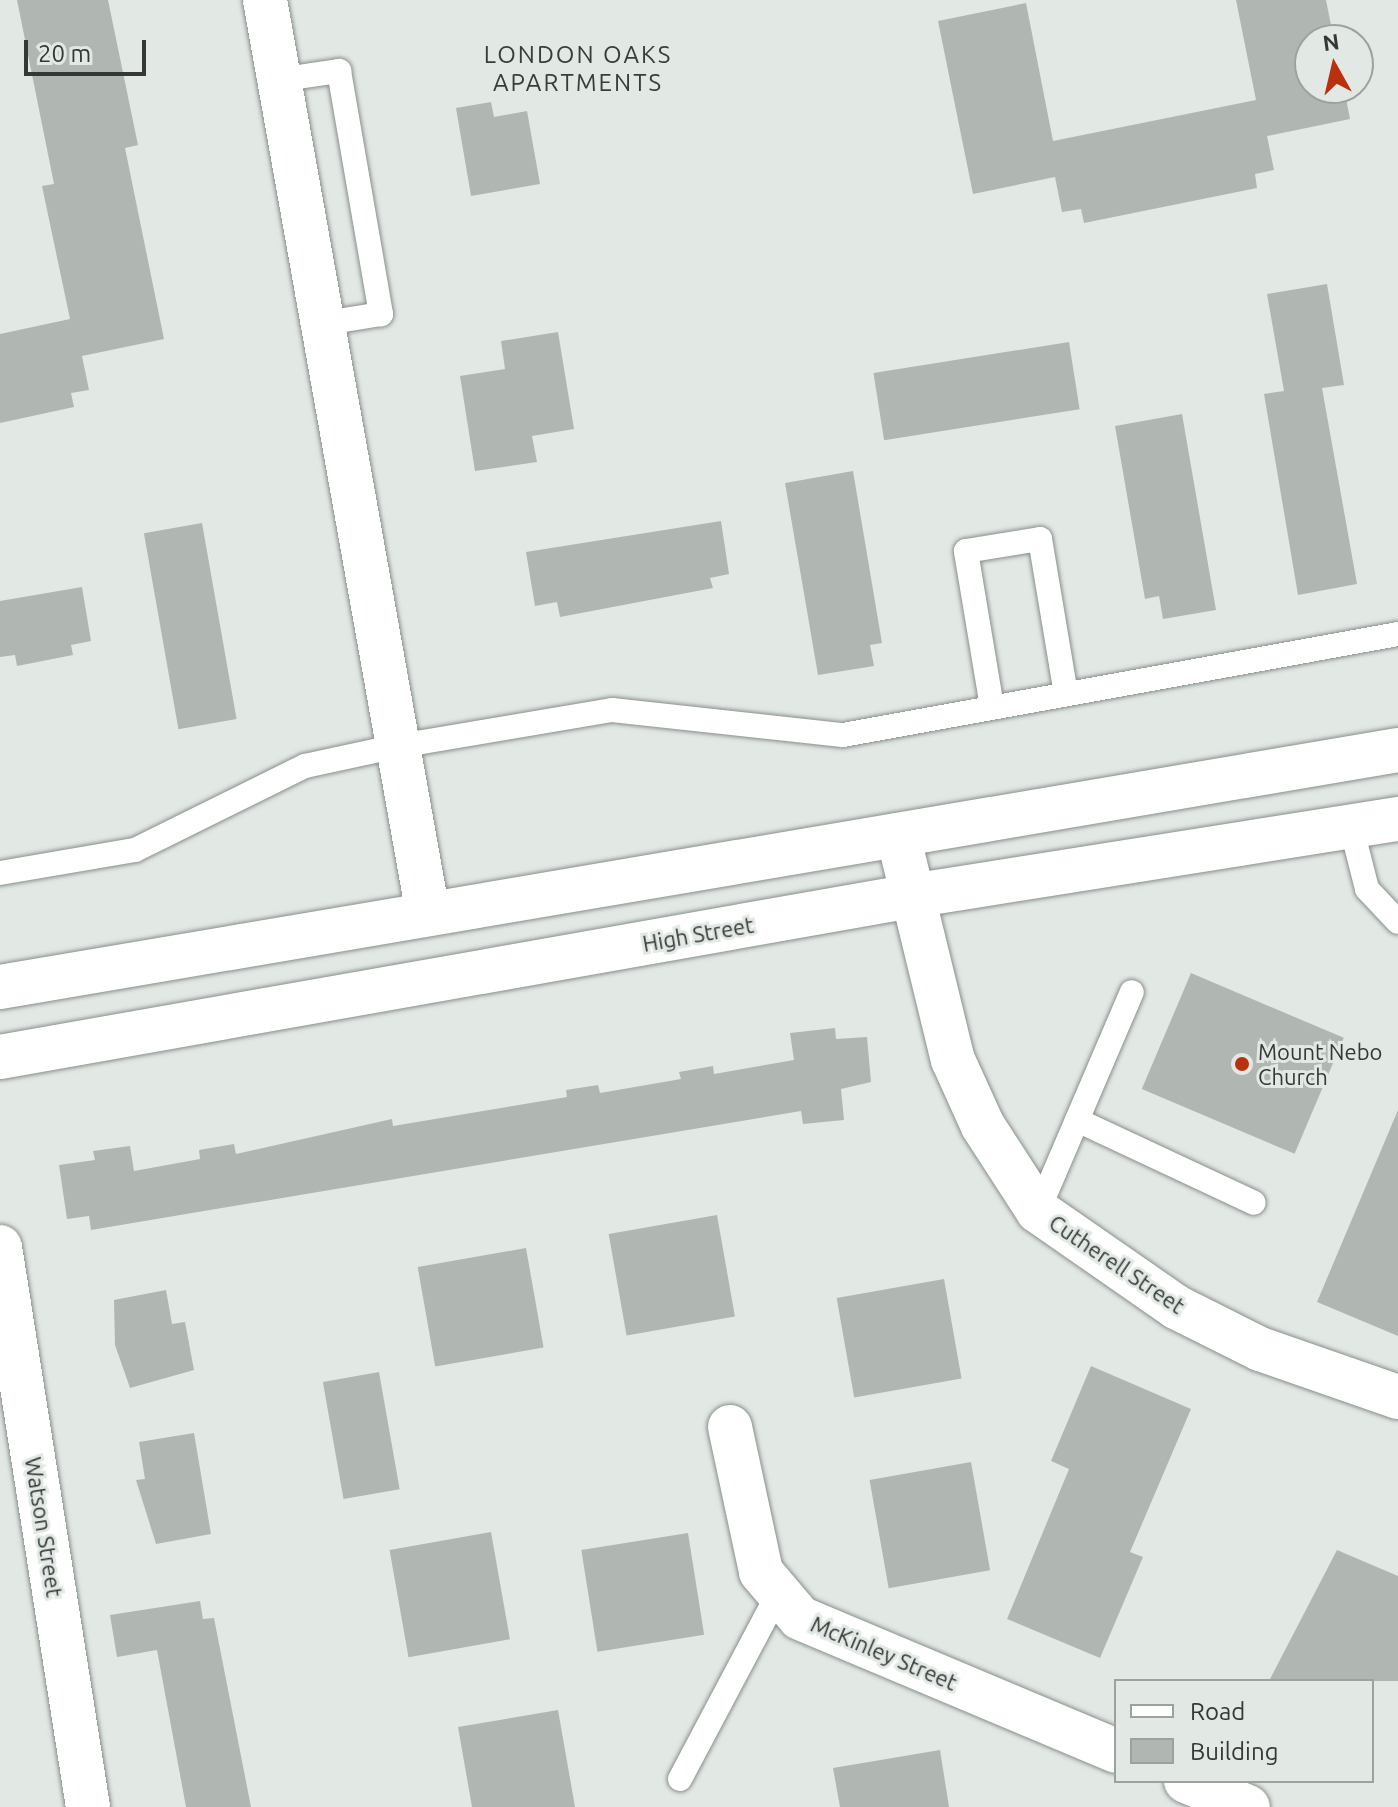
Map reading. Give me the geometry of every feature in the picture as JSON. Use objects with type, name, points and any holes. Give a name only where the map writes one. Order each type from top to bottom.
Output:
[{"type":"street","points":[[265,0],[393,747],[428,914]]},
{"type":"street","points":[[0,987],[1398,750]]},
{"type":"street","name":"High Street","points":[[0,1057],[911,896],[1398,819]]},
{"type":"street","name":"Cutherell Street","points":[[898,835],[953,1060],[983,1126],[1038,1211],[1176,1307],[1260,1349],[1396,1396]]},
{"type":"street","name":"Watson Street","points":[[0,1247],[88,1807]]},
{"type":"street","name":"McKinley Street","points":[[730,1427],[761,1572],[776,1598],[800,1618],[1114,1750]]},
{"type":"street","points":[[1191,1783],[1248,1807]]},
{"type":"lane","points":[[278,80],[339,71],[381,314],[319,324]]},
{"type":"lane","points":[[992,707],[966,551],[1040,539],[1066,694]]},
{"type":"lane","points":[[0,873],[135,850],[305,766],[393,747],[612,710],[843,735],[1398,634]]},
{"type":"lane","points":[[1351,826],[1367,889],[1398,922]]},
{"type":"lane","points":[[1038,1211],[1132,992]]},
{"type":"lane","points":[[1077,1120],[1254,1203]]},
{"type":"lane","points":[[680,1779],[776,1598]]},
{"type":"building","points":[[17,0],[108,0],[138,145],[125,148],[164,339],[82,356],[89,390],[71,393],[74,407],[0,423],[0,334],[70,319],[42,186],[54,184]]},
{"type":"building","points":[[1236,0],[1326,0],[1331,24],[1294,24],[1294,104],[1347,104],[1350,119],[1267,136],[1274,170],[1255,174],[1257,188],[1084,223],[1081,209],[1062,212],[1055,177],[973,194],[938,21],[1026,3],[1053,141],[1256,100]]},
{"type":"building","points":[[491,102],[494,117],[527,111],[540,184],[471,196],[456,108]]},
{"type":"building","points":[[1327,284],[1344,385],[1322,388],[1357,584],[1298,595],[1264,394],[1284,391],[1267,294]]},
{"type":"building","points":[[558,332],[574,429],[532,436],[537,462],[475,471],[460,376],[505,369],[501,341]]},
{"type":"building","points":[[1069,342],[1080,409],[884,440],[873,373]]},
{"type":"building","points":[[1182,414],[1216,610],[1163,619],[1159,596],[1145,599],[1115,426]]},
{"type":"building","points":[[853,471],[882,643],[870,645],[874,666],[818,675],[785,483]]},
{"type":"building","points":[[721,521],[729,574],[710,578],[713,588],[560,617],[557,602],[535,606],[526,552]]},
{"type":"building","points":[[202,523],[237,719],[178,729],[144,533]]},
{"type":"building","points":[[82,587],[91,641],[71,645],[73,655],[17,666],[15,655],[0,657],[0,601]]},
{"type":"building","name":"Mount Nebo Church","points":[[1191,973],[1344,1038],[1295,1154],[1142,1089]]},
{"type":"building","points":[[835,1028],[836,1039],[867,1037],[871,1082],[841,1089],[844,1120],[803,1124],[801,1111],[91,1230],[89,1216],[67,1219],[59,1165],[95,1160],[93,1151],[130,1146],[134,1171],[200,1159],[199,1150],[234,1144],[236,1154],[392,1119],[393,1126],[567,1097],[566,1090],[598,1085],[600,1093],[681,1079],[679,1072],[713,1066],[714,1074],[794,1060],[790,1033]]},
{"type":"building","points":[[1398,1110],[1398,1336],[1317,1302]]},
{"type":"building","points":[[717,1215],[735,1316],[627,1336],[609,1234]]},
{"type":"building","points":[[526,1248],[544,1347],[435,1367],[418,1267]]},
{"type":"building","points":[[944,1279],[962,1378],[854,1397],[837,1298]]},
{"type":"building","points":[[166,1290],[172,1324],[185,1322],[194,1370],[130,1388],[115,1345],[114,1300]]},
{"type":"building","points":[[1091,1366],[1191,1409],[1130,1552],[1143,1557],[1100,1658],[1007,1619],[1069,1469],[1051,1461]]},
{"type":"building","points":[[379,1372],[400,1489],[344,1499],[323,1382]]},
{"type":"building","points":[[194,1433],[211,1534],[156,1544],[136,1480],[145,1479],[139,1442]]},
{"type":"building","points":[[971,1462],[990,1570],[889,1588],[870,1480]]},
{"type":"building","points":[[491,1532],[510,1639],[408,1657],[390,1550]]},
{"type":"building","points":[[688,1533],[704,1635],[597,1652],[581,1550]]},
{"type":"building","points":[[1337,1550],[1398,1576],[1398,1681],[1270,1679]]},
{"type":"building","points":[[200,1601],[203,1619],[214,1618],[251,1807],[186,1807],[157,1650],[117,1657],[110,1615]]},
{"type":"building","points":[[558,1710],[575,1807],[472,1807],[458,1727]]},
{"type":"building","points":[[940,1750],[949,1807],[840,1807],[833,1768]]},
{"type":"place","name":"Mount Nebo Church","points":[[1242,1064]]},
{"type":"district","name":"LONDON OAKS APARTMENTS","points":[[578,69]]}]
